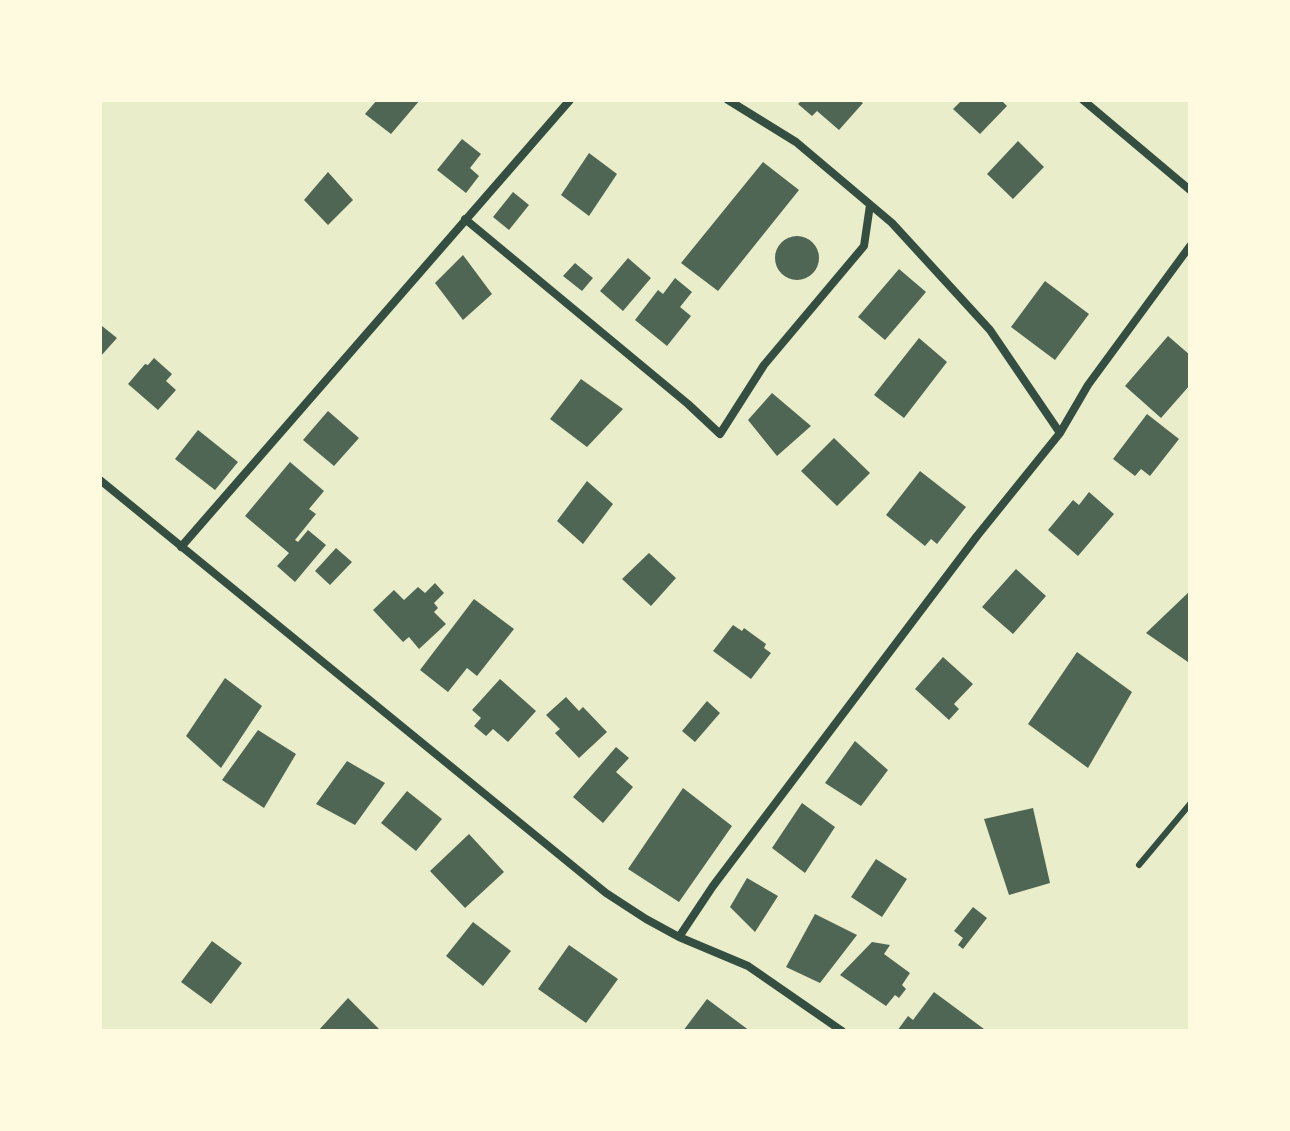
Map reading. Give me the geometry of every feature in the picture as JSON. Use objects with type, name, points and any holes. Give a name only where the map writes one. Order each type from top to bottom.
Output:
[{"type":"street","points":[[181,547],[570,100]]},
{"type":"street","points":[[728,100],[796,142],[892,223],[990,330],[1060,433]]},
{"type":"street","points":[[1083,100],[1190,190]]},
{"type":"street","points":[[465,219],[720,434],[764,365],[864,246],[870,205]]},
{"type":"street","points":[[679,937],[713,886],[939,586],[1060,433],[1088,385],[1190,246]]},
{"type":"street","points":[[100,480],[606,893],[679,937],[748,966],[842,1031]]},
{"type":"lane","points":[[1139,865],[1190,804]]},
{"type":"building","points":[[377,100],[420,100],[391,134],[365,114]]},
{"type":"building","points":[[802,100],[859,100],[863,103],[839,130],[817,111],[812,116],[798,104]]},
{"type":"building","points":[[962,100],[1001,100],[1007,106],[980,134],[953,109]]},
{"type":"building","points":[[462,139],[481,154],[470,168],[479,176],[466,193],[437,170]]},
{"type":"building","points":[[1018,141],[1044,167],[1013,199],[987,174]]},
{"type":"building","points":[[589,153],[617,174],[589,216],[561,195]]},
{"type":"building","points":[[763,162],[799,190],[718,291],[681,263]]},
{"type":"building","points":[[328,172],[353,200],[328,225],[304,200]]},
{"type":"building","points":[[513,192],[529,205],[509,230],[493,217]]},
{"type":"building","points":[[797,236],[812,243],[819,258],[812,273],[797,280],[782,273],[775,258],[782,243]]},
{"type":"building","points":[[463,255],[492,294],[463,320],[435,283]]},
{"type":"building","points":[[628,258],[651,278],[623,311],[600,291]]},
{"type":"building","points":[[575,263],[593,278],[582,291],[563,276]]},
{"type":"building","points":[[899,269],[926,292],[885,340],[858,317]]},
{"type":"building","points":[[675,278],[692,292],[680,307],[691,316],[667,346],[635,320],[658,290],[663,294]]},
{"type":"building","points":[[1045,281],[1089,314],[1055,360],[1011,327]]},
{"type":"building","points":[[102,326],[117,338],[100,357],[100,328]]},
{"type":"building","points":[[1168,336],[1190,355],[1190,385],[1161,418],[1125,386]]},
{"type":"building","points":[[919,338],[947,362],[904,418],[874,395]]},
{"type":"building","points":[[154,358],[172,374],[166,381],[176,390],[158,410],[128,384]]},
{"type":"building","points":[[581,379],[623,409],[587,447],[550,419]]},
{"type":"building","points":[[772,393],[811,426],[777,456],[748,420]]},
{"type":"building","points":[[328,411],[359,438],[334,466],[303,440]]},
{"type":"building","points":[[1147,414],[1179,439],[1150,476],[1141,469],[1135,476],[1113,459]]},
{"type":"building","points":[[198,430],[238,462],[215,490],[175,459]]},
{"type":"building","points":[[834,438],[870,473],[837,506],[801,471]]},
{"type":"building","points":[[290,462],[324,491],[309,509],[316,514],[295,540],[298,542],[308,530],[326,545],[295,582],[277,566],[289,553],[245,516]]},
{"type":"building","points":[[920,471],[966,507],[937,544],[931,539],[925,546],[886,515]]},
{"type":"building","points":[[587,481],[613,504],[583,544],[557,521]]},
{"type":"building","points":[[1089,492],[1114,514],[1078,556],[1048,530],[1073,500],[1079,505]]},
{"type":"building","points":[[336,548],[352,562],[330,585],[315,571]]},
{"type":"building","points":[[649,553],[676,578],[651,606],[622,579]]},
{"type":"building","points":[[1016,569],[1046,596],[1013,634],[982,607]]},
{"type":"building","points":[[435,583],[444,593],[434,603],[438,608],[434,612],[446,624],[419,649],[409,637],[403,642],[373,610],[394,590],[404,600],[418,587],[425,593]]},
{"type":"building","points":[[1190,591],[1190,660],[1188,662],[1146,633]]},
{"type":"building","points":[[474,599],[514,629],[477,676],[467,668],[448,692],[420,670]]},
{"type":"building","points":[[733,625],[742,631],[744,628],[766,644],[764,648],[771,653],[751,679],[713,651]]},
{"type":"building","points":[[1077,652],[1132,692],[1088,768],[1028,724]]},
{"type":"building","points":[[943,657],[973,684],[954,704],[959,709],[949,720],[915,689]]},
{"type":"building","points":[[225,678],[262,706],[221,768],[186,736]]},
{"type":"building","points":[[500,679],[536,711],[508,742],[493,729],[486,736],[474,726],[481,718],[472,710]]},
{"type":"building","points":[[566,697],[579,711],[583,707],[607,732],[579,758],[555,733],[560,729],[546,715]]},
{"type":"building","points":[[707,701],[720,713],[695,742],[682,731]]},
{"type":"building","points":[[258,730],[296,754],[264,808],[222,780]]},
{"type":"building","points":[[855,741],[888,770],[861,806],[825,783]]},
{"type":"building","points":[[616,747],[629,758],[616,772],[633,787],[603,823],[573,797]]},
{"type":"building","points":[[347,761],[385,783],[355,825],[316,804]]},
{"type":"building","points":[[683,788],[732,826],[679,902],[628,869]]},
{"type":"building","points":[[407,791],[442,819],[416,851],[381,823]]},
{"type":"building","points":[[802,803],[835,827],[805,873],[772,848]]},
{"type":"building","points":[[1033,808],[1050,883],[1009,895],[984,819]]},
{"type":"building","points":[[469,834],[504,872],[465,908],[430,871]]},
{"type":"building","points":[[876,859],[907,879],[882,917],[851,897]]},
{"type":"building","points":[[747,878],[778,896],[755,932],[730,907]]},
{"type":"building","points":[[973,907],[987,918],[963,949],[958,945],[963,938],[954,931]]},
{"type":"building","points":[[815,914],[857,935],[820,983],[786,967]]},
{"type":"building","points":[[473,922],[511,951],[483,986],[446,956]]},
{"type":"building","points":[[212,941],[242,963],[211,1004],[181,982]]},
{"type":"building","points":[[872,942],[890,945],[884,954],[910,973],[902,985],[906,989],[899,998],[895,995],[886,1006],[840,975]]},
{"type":"building","points":[[569,945],[618,979],[586,1023],[538,989]]},
{"type":"building","points":[[934,992],[984,1029],[897,1031],[908,1016],[913,1020]]},
{"type":"building","points":[[348,998],[381,1031],[318,1031]]},
{"type":"building","points":[[707,999],[750,1031],[683,1031]]}]
